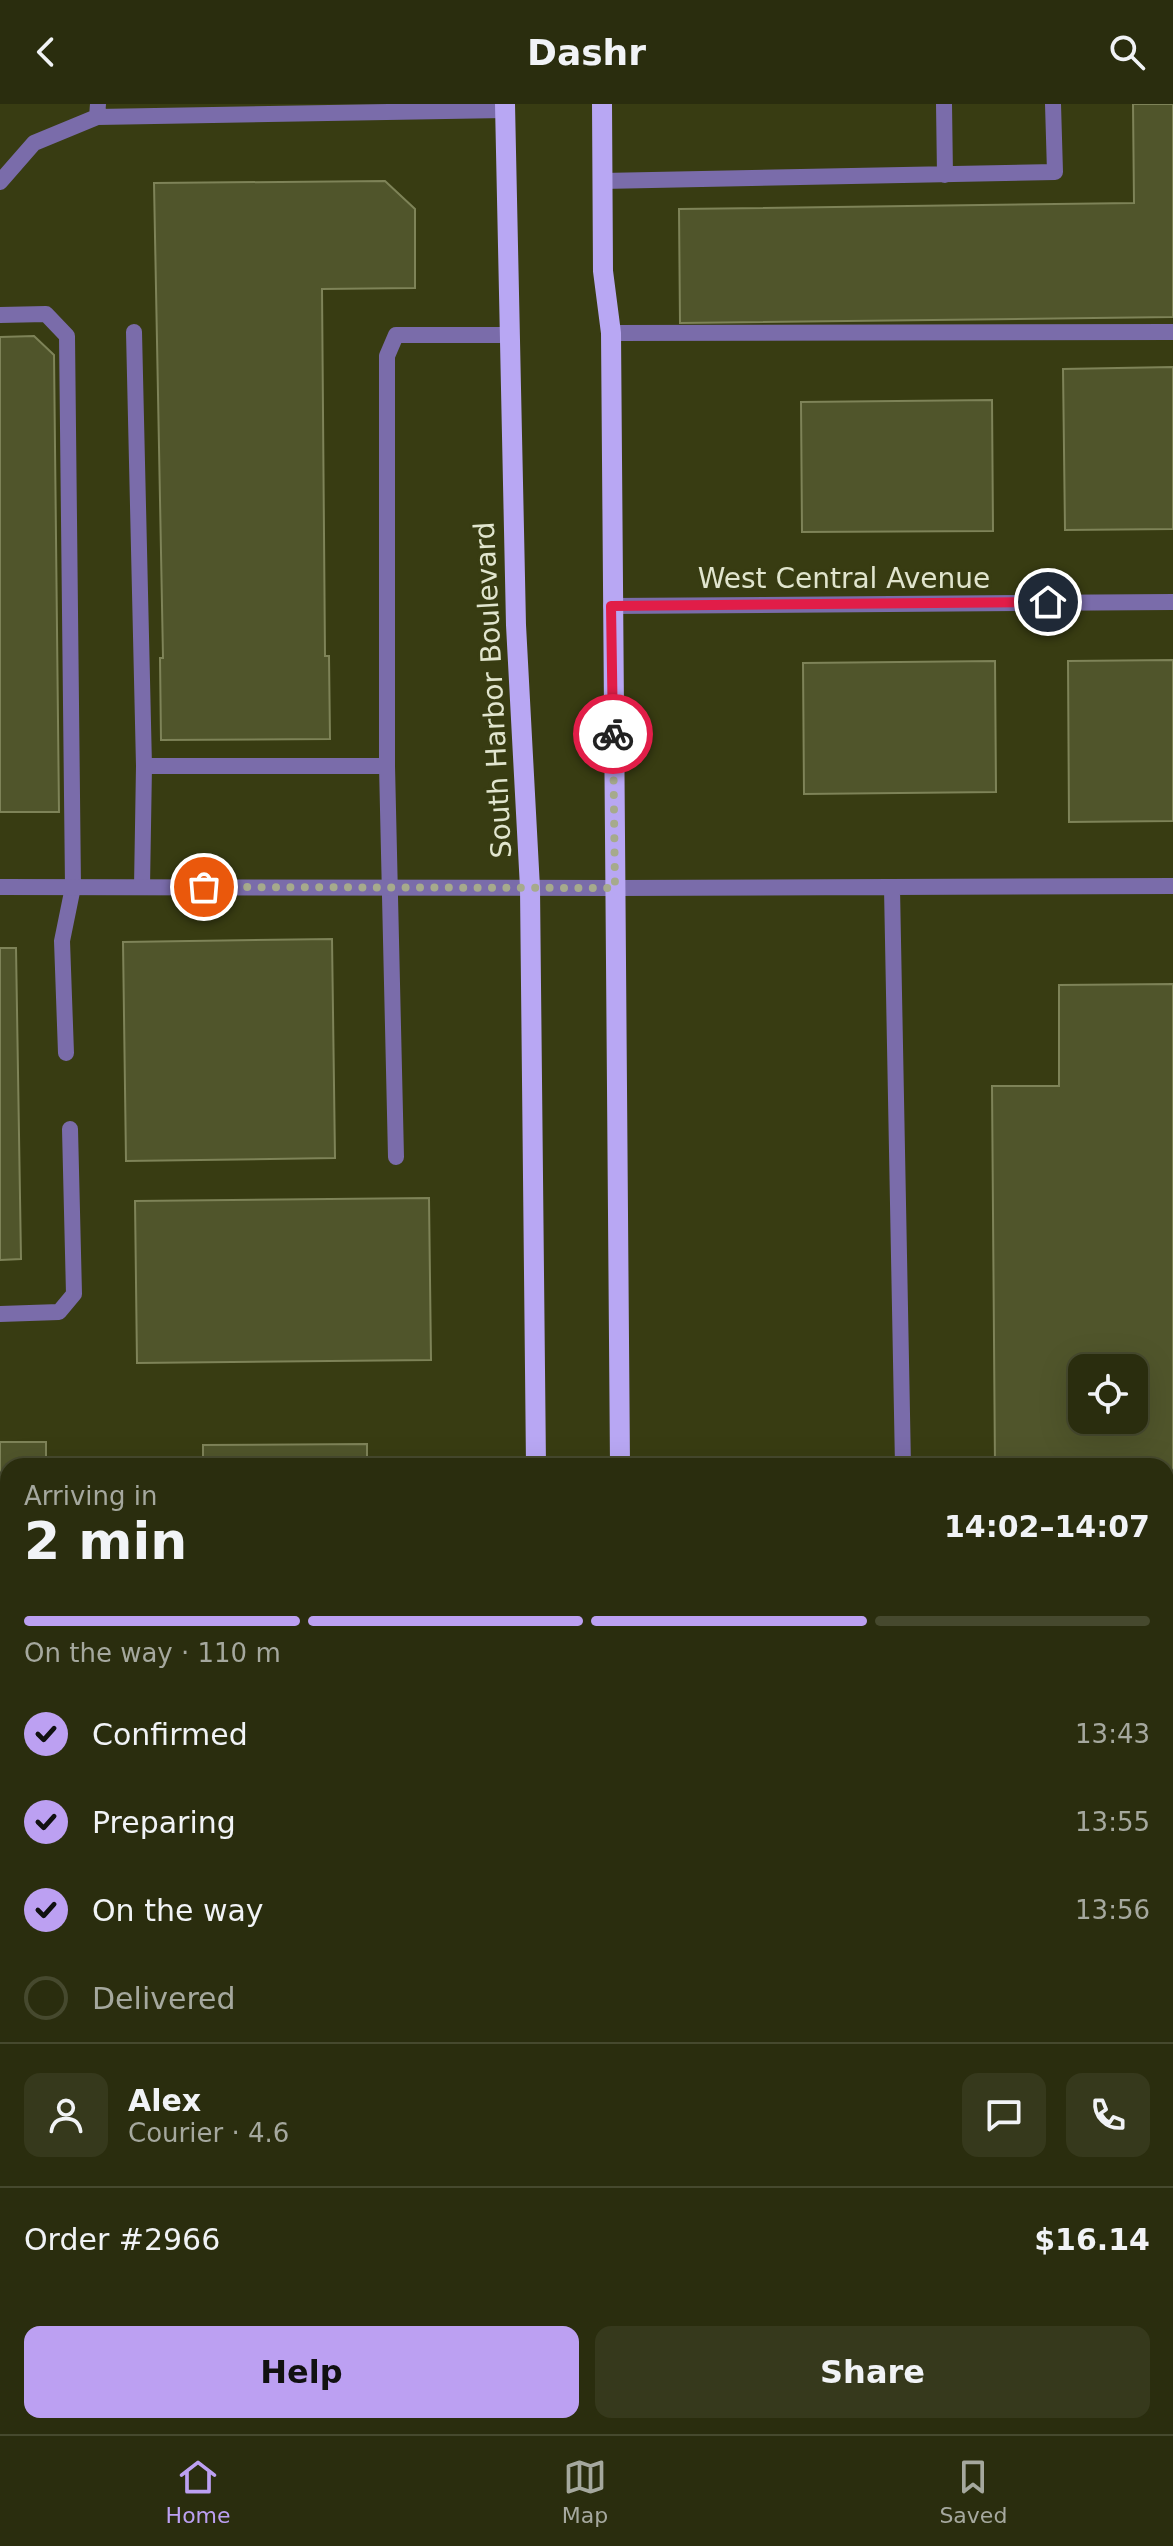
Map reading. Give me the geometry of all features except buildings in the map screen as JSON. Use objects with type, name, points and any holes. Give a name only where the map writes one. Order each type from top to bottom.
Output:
[{"type":"main road","points":[[602,104],[603,271],[611,333],[620,1458]]},
{"type":"main road","name":"South Harbor Boulevard","points":[[505,107],[516,625],[530,888],[536,1458]]},
{"type":"street","points":[[944,104],[945,175]]},
{"type":"street","points":[[602,181],[1055,172],[1053,104]]},
{"type":"street","points":[[0,182],[34,143],[98,110],[505,107]]},
{"type":"street","points":[[0,315],[46,314],[67,336],[73,887],[62,941],[66,1053]]},
{"type":"street","points":[[134,332],[144,766],[142,887]]},
{"type":"street","points":[[611,333],[1173,332]]},
{"type":"street","points":[[396,1157],[387,766],[387,356],[396,335],[510,335]]},
{"type":"street","name":"West Central Avenue","points":[[611,606],[1173,602]]},
{"type":"street","points":[[144,766],[387,766]]},
{"type":"street","points":[[0,887],[1173,886]]},
{"type":"street","points":[[892,888],[903,1458]]},
{"type":"street","points":[[0,1314],[59,1312],[74,1294],[70,1129]]},
{"type":"way so far","points":[[204,887],[615,888],[613,734]]},
{"type":"route","points":[[613,734],[611,606],[1048,602]]}]
